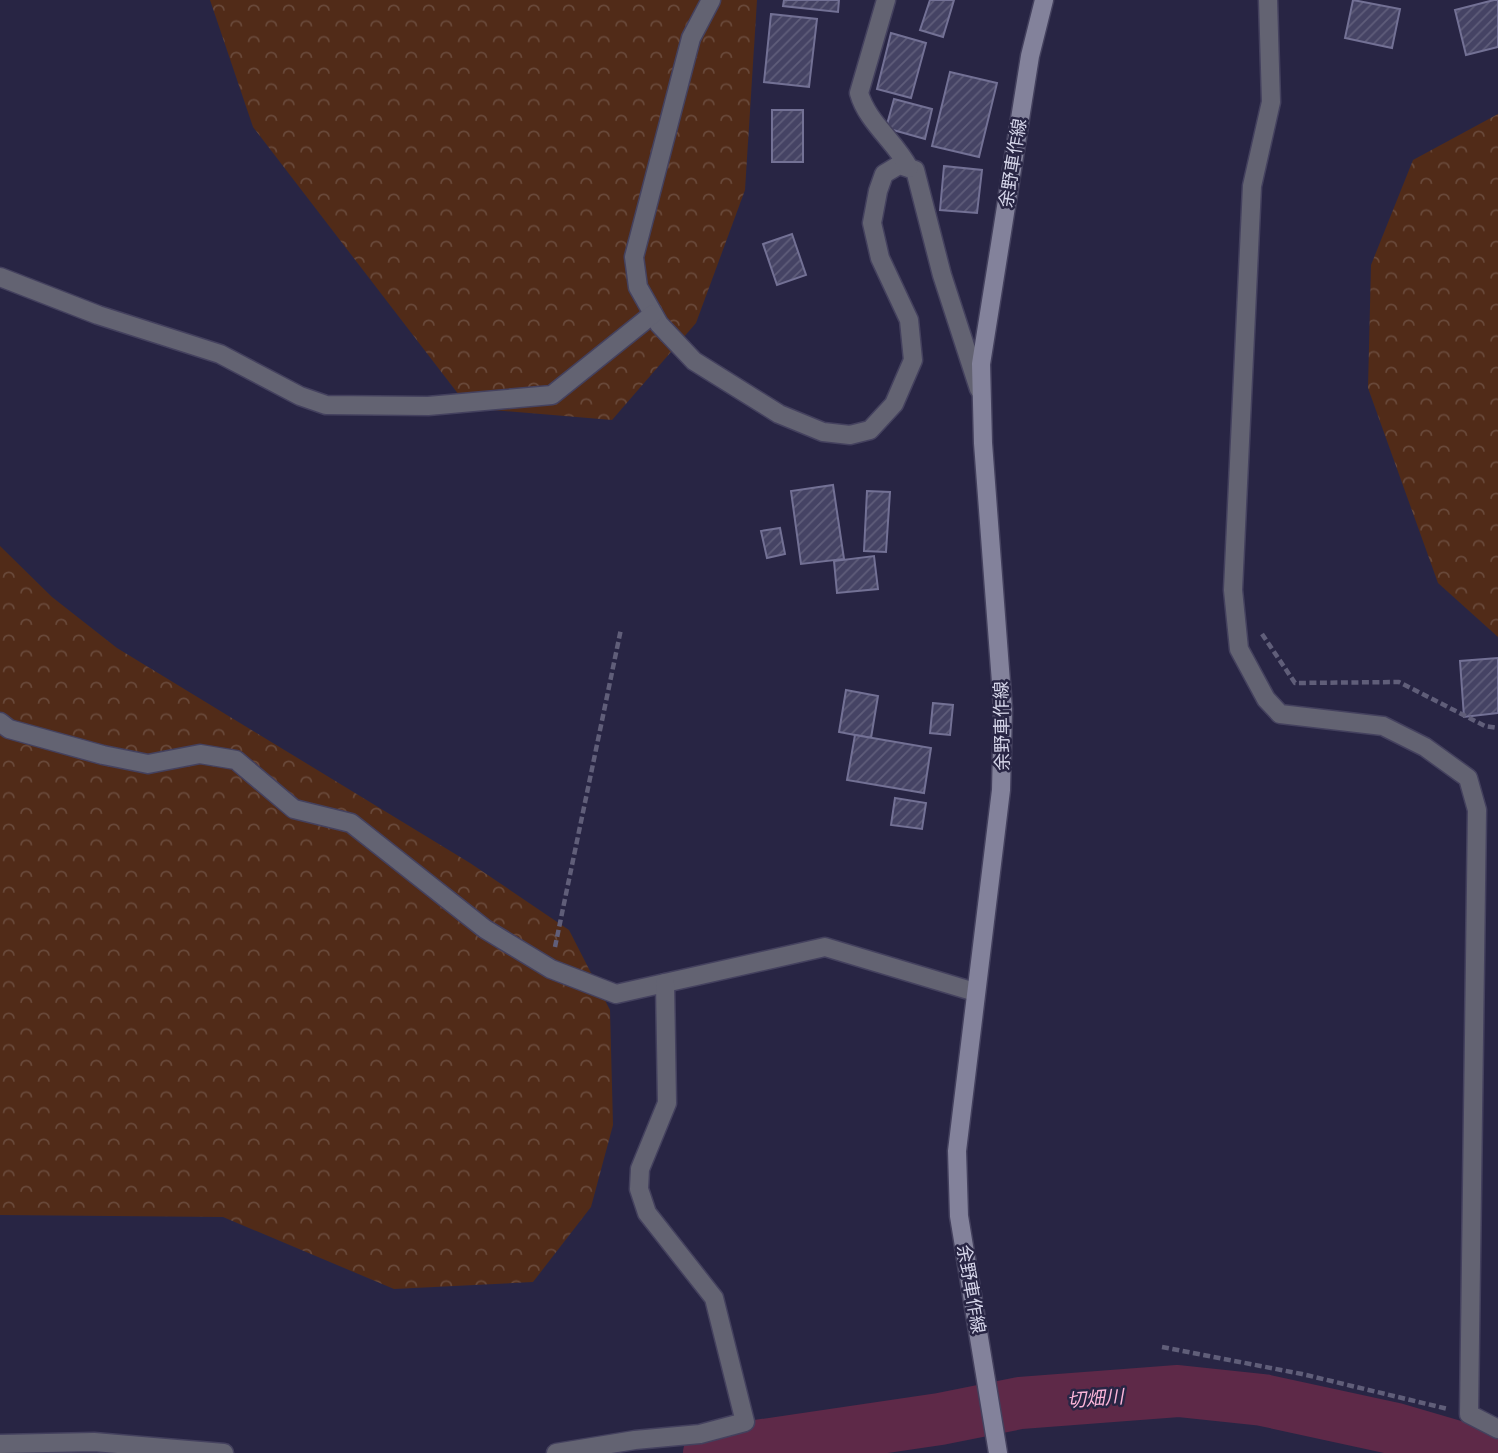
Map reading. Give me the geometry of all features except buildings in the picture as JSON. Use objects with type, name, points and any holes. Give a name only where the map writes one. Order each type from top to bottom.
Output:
[{"type":"main road","name":"余野車作線","points":[[998,1453],[959,1216],[957,1151],[1001,790],[1003,709],[984,456],[981,364],[1030,56],[1044,0]]},
{"type":"street","points":[[710,0],[691,38],[634,257],[638,287],[659,324],[694,361],[779,414],[823,432],[850,435],[870,430],[894,404],[913,360],[909,320],[880,258],[872,223],[884,174],[899,165],[915,170],[942,275],[982,396]]},
{"type":"street","points":[[886,0],[859,93],[864,108],[899,150],[909,168]]},
{"type":"street","points":[[1268,0],[1271,102],[1252,186],[1233,590],[1239,649],[1266,699],[1280,714],[1383,726],[1425,747],[1468,778],[1477,810],[1469,1414],[1498,1429]]},
{"type":"street","points":[[0,277],[98,315],[220,354],[300,396],[326,405],[428,406],[552,395],[653,314]]},
{"type":"street","points":[[0,722],[9,729],[103,755],[148,764],[200,754],[236,760],[294,809],[351,822],[485,929],[551,969],[616,994],[825,947],[975,992]]},
{"type":"street","points":[[556,1453],[635,1440],[700,1434],[745,1422],[714,1297],[647,1213],[639,1189],[640,1169],[667,1103],[665,983]]},
{"type":"street","points":[[0,1444],[94,1442],[224,1453]]},
{"type":"path","points":[[1256,625],[1294,683],[1399,682],[1485,726],[1498,728]]},
{"type":"path","points":[[551,969],[621,629]]},
{"type":"path","points":[[1162,1347],[1302,1374],[1469,1414]]},
{"type":"green space","points":[[210,0],[757,0],[745,190],[696,323],[612,420],[469,408],[253,127]]},
{"type":"green space","points":[[1498,114],[1498,637],[1438,583],[1368,388],[1371,265],[1413,160]]},
{"type":"green space","points":[[0,546],[52,597],[117,648],[470,863],[569,930],[610,1010],[613,1125],[591,1207],[533,1282],[394,1289],[223,1217],[0,1215]]},
{"type":"waterway","name":"切畑川","points":[[709,1453],[940,1419],[1020,1403],[1178,1391],[1263,1400],[1396,1429],[1478,1453]]}]
